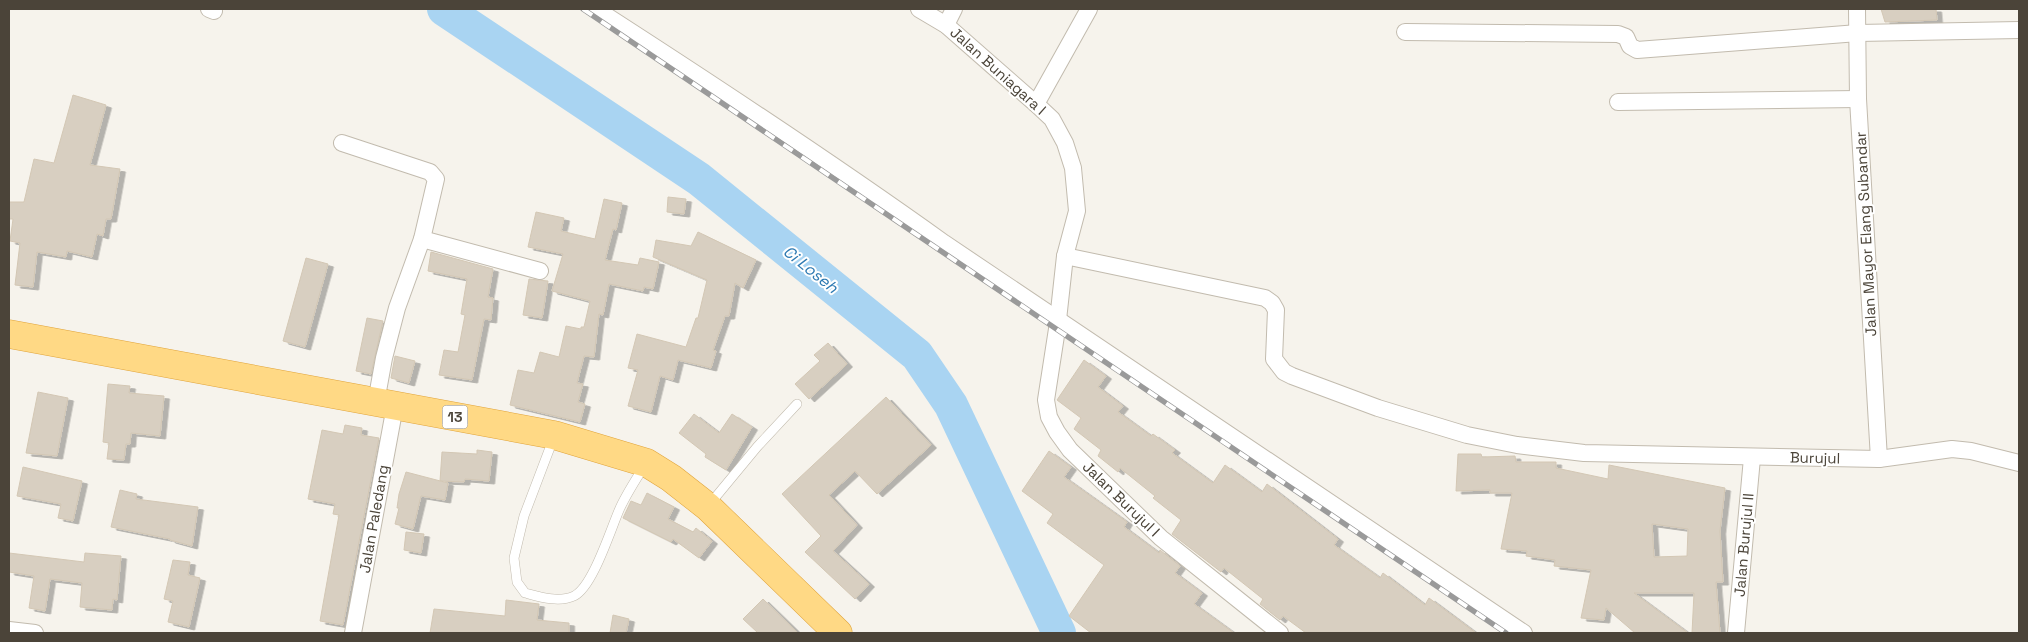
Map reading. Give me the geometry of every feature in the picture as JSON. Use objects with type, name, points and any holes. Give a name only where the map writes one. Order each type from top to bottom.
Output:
[{"type":"highway","name":"13","points":[[9,334],[554,435],[647,463],[671,478],[708,507],[838,633]]},
{"type":"street","points":[[596,9],[723,90],[1058,320],[1524,633]]},
{"type":"street","name":"Jalan Buniagara I","points":[[919,9],[946,25],[1036,104],[1052,119],[1065,143],[1073,168],[1077,211],[1065,256],[1058,320]]},
{"type":"street","points":[[946,25],[954,9]]},
{"type":"street","points":[[1036,104],[1089,9]]},
{"type":"street","name":"Jalan Mayor Elang Subandar","points":[[1857,9],[1858,98],[1879,459]]},
{"type":"street","points":[[1405,32],[1618,34],[1626,37],[1630,46],[1637,50],[1858,33],[2019,30]]},
{"type":"street","points":[[1618,102],[1858,98]]},
{"type":"street","name":"Jalan Paledang","points":[[342,143],[434,175],[436,183],[422,239],[397,308],[384,358],[385,404],[353,633]]},
{"type":"street","points":[[422,239],[540,271]]},
{"type":"street","name":"Burujul","points":[[1065,256],[1265,298],[1272,302],[1276,310],[1274,359],[1284,372],[1378,408],[1467,435],[1517,445],[1584,453],[1752,458],[1879,459],[1952,449],[1971,451],[2019,463]]},
{"type":"street","name":"Jalan Burujul I","points":[[1058,320],[1046,400],[1050,417],[1065,444],[1161,538],[1280,633]]},
{"type":"street","name":"Jalan Burujul II","points":[[1736,633],[1752,458]]},
{"type":"street","points":[[9,630],[35,633]]},
{"type":"lane","points":[[708,507],[757,447],[797,404]]},
{"type":"lane","points":[[554,435],[524,516],[514,558],[517,582],[525,593],[559,600],[574,597],[581,592],[591,577],[620,507],[632,484],[647,463]]},
{"type":"building","points":[[1881,9],[1936,9],[1937,20],[1885,22]]},
{"type":"building","points":[[73,95],[106,105],[90,165],[120,169],[111,219],[106,219],[103,236],[97,234],[92,257],[67,251],[66,257],[37,252],[33,287],[15,285],[20,243],[10,241],[13,219],[9,219],[9,202],[24,202],[34,159],[54,163]]},
{"type":"building","points":[[668,197],[686,199],[684,214],[667,212]]},
{"type":"building","points":[[604,199],[622,203],[616,230],[613,229],[605,260],[638,265],[640,258],[659,262],[653,289],[644,287],[643,291],[609,284],[603,315],[599,314],[594,357],[584,356],[577,383],[583,384],[578,402],[585,404],[580,422],[510,405],[518,370],[534,373],[540,352],[559,357],[566,326],[581,329],[581,327],[584,327],[590,301],[552,291],[563,254],[528,247],[536,212],[564,218],[561,231],[595,239]]},
{"type":"building","points":[[698,232],[756,260],[743,288],[735,283],[729,316],[725,316],[713,350],[716,351],[711,368],[678,360],[673,380],[660,376],[651,412],[628,406],[638,370],[628,368],[637,334],[686,347],[696,318],[698,318],[707,280],[653,257],[656,240],[691,246]]},
{"type":"building","points":[[431,252],[493,269],[488,297],[493,298],[491,320],[484,319],[472,380],[439,375],[444,350],[458,352],[465,315],[461,314],[467,279],[428,271]]},
{"type":"building","points":[[306,258],[328,264],[305,347],[283,341]]},
{"type":"building","points":[[529,279],[548,281],[542,318],[523,315]]},
{"type":"building","points":[[367,318],[383,321],[371,374],[356,371]]},
{"type":"building","points":[[828,343],[847,364],[809,399],[795,384],[820,361],[814,355]]},
{"type":"building","points":[[395,356],[415,361],[409,383],[391,378]]},
{"type":"building","points":[[1084,360],[1106,376],[1098,387],[1123,406],[1118,412],[1151,436],[1153,434],[1175,450],[1172,453],[1213,483],[1225,465],[1262,492],[1267,484],[1338,539],[1334,545],[1380,578],[1383,573],[1425,605],[1429,598],[1476,633],[1306,633],[1283,616],[1280,620],[1260,604],[1263,599],[1224,568],[1221,572],[1172,534],[1181,520],[1120,468],[1118,472],[1098,456],[1101,450],[1074,429],[1081,418],[1057,400]]},
{"type":"building","points":[[108,384],[130,386],[129,393],[164,396],[160,436],[131,433],[130,444],[126,444],[124,460],[107,459],[109,443],[103,442]]},
{"type":"building","points":[[38,392],[68,398],[57,456],[26,453]]},
{"type":"building","points":[[886,397],[931,445],[877,494],[855,471],[829,495],[857,525],[833,551],[869,584],[855,599],[805,552],[821,536],[782,494]]},
{"type":"building","points":[[694,414],[719,433],[732,414],[752,427],[726,470],[705,457],[706,454],[679,433]]},
{"type":"building","points":[[345,425],[362,428],[361,435],[379,438],[343,625],[320,621],[339,515],[333,514],[335,504],[308,499],[322,430],[343,434]]},
{"type":"building","points":[[477,450],[492,452],[489,481],[465,479],[464,482],[440,481],[442,452],[477,454]]},
{"type":"building","points":[[1049,451],[1071,467],[1064,477],[1127,522],[1124,527],[1159,553],[1160,550],[1180,566],[1175,573],[1202,593],[1194,604],[1234,633],[1091,633],[1069,616],[1104,565],[1047,523],[1053,514],[1022,491]]},
{"type":"building","points":[[1458,454],[1481,454],[1482,457],[1515,456],[1516,462],[1556,462],[1556,468],[1608,479],[1609,465],[1725,488],[1720,531],[1723,582],[1716,582],[1720,633],[1692,633],[1694,593],[1634,593],[1688,633],[1635,633],[1606,608],[1604,620],[1581,618],[1591,570],[1554,566],[1555,560],[1526,556],[1527,551],[1501,549],[1512,493],[1490,493],[1490,490],[1456,491]],"holes":[[[1652,524],[1688,529],[1687,556],[1654,557]]]},
{"type":"building","points":[[23,467],[82,481],[73,521],[58,518],[61,504],[17,496]]},
{"type":"building","points":[[406,472],[448,483],[445,500],[421,496],[413,529],[395,524],[399,508],[397,508],[399,494]]},
{"type":"building","points":[[120,490],[137,494],[136,499],[198,507],[192,546],[170,539],[111,527]]},
{"type":"building","points":[[647,493],[674,507],[668,519],[693,532],[696,528],[712,541],[699,558],[673,539],[671,542],[623,518],[631,501],[641,505]]},
{"type":"building","points":[[406,532],[424,534],[421,553],[404,550]]},
{"type":"building","points":[[9,553],[84,562],[85,553],[121,556],[117,600],[113,599],[112,610],[80,607],[82,583],[50,579],[45,611],[29,608],[34,576],[9,572]]},
{"type":"building","points":[[173,560],[190,562],[188,575],[200,578],[189,627],[168,622],[173,601],[164,599]]},
{"type":"building","points":[[763,599],[798,633],[758,633],[743,619]]},
{"type":"building","points":[[506,600],[539,604],[537,620],[569,623],[569,633],[430,633],[434,609],[505,616]]},
{"type":"building","points":[[613,615],[629,619],[626,633],[610,633]]},
{"type":"waterway","name":"Ci Loseh","points":[[444,9],[699,179],[917,355],[951,405],[1059,633]]},
{"type":"railway","points":[[583,9],[1506,633]]}]
